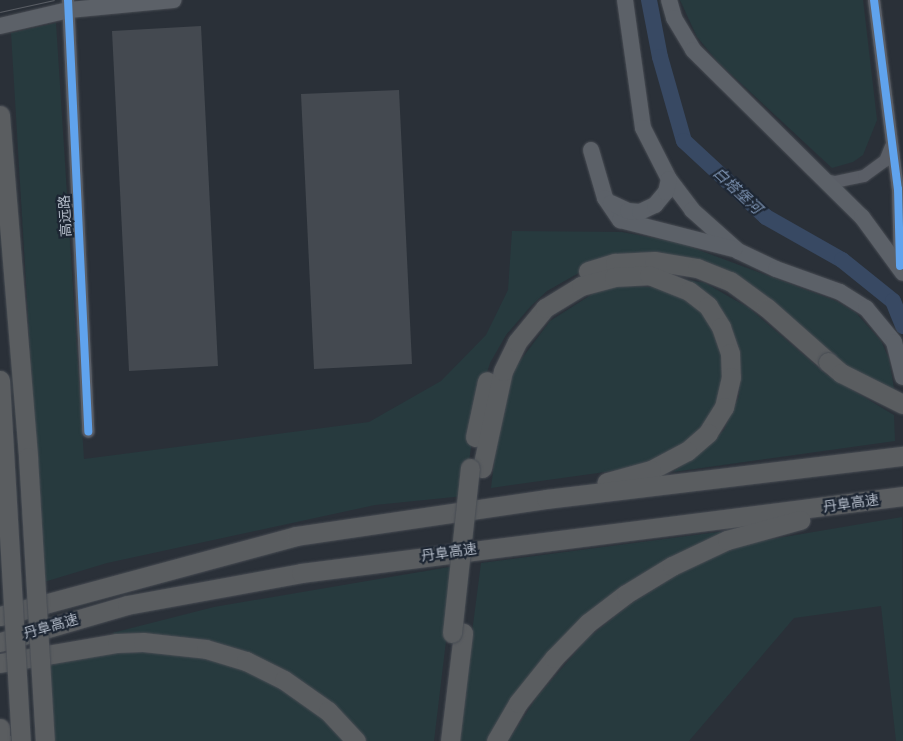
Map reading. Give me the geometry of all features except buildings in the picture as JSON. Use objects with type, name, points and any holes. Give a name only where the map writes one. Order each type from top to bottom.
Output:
[{"type":"highway","points":[[0,115],[28,457],[45,741]]},
{"type":"highway","points":[[450,741],[457,633],[484,390],[492,366],[510,331],[544,296],[581,273],[615,263],[654,261],[697,268],[730,281],[768,308],[841,373],[903,404]]},
{"type":"highway","points":[[476,468],[503,371],[517,342],[544,308],[580,286],[614,277],[649,275],[689,291],[708,306],[721,327],[730,353],[731,377],[724,407],[708,433],[687,451],[652,470],[546,499]]},
{"type":"highway","points":[[0,380],[21,741]]},
{"type":"highway","points":[[0,616],[296,536],[546,499],[867,462],[903,456]]},
{"type":"highway","name":"丹阜高速","points":[[0,642],[127,605],[301,573],[542,540],[866,503],[903,496]]},
{"type":"highway","points":[[496,741],[518,704],[554,658],[588,623],[626,594],[672,566],[727,540],[866,503]]},
{"type":"highway","points":[[439,741],[457,633]]},
{"type":"highway","points":[[0,664],[117,643],[143,642],[206,649],[246,661],[284,680],[328,711],[356,741]]},
{"type":"highway","points":[[0,728],[1,741]]},
{"type":"main road","points":[[0,26],[69,5],[174,0]]},
{"type":"main road","points":[[625,0],[643,128],[669,179],[692,210],[738,251]]},
{"type":"main road","points":[[669,0],[674,18],[693,50],[862,217],[902,270]]},
{"type":"main road","points":[[591,150],[605,198],[616,216],[630,224],[688,236],[738,251],[776,269],[840,292],[866,308],[882,324],[894,342],[903,377]]},
{"type":"main road","points":[[605,198],[615,207],[640,212],[655,205],[666,192],[669,179]]},
{"type":"street","points":[[874,0],[898,189],[902,270]]},
{"type":"street","name":"高远路","points":[[69,5],[88,432]]},
{"type":"street","points":[[826,180],[852,180],[869,173],[885,160],[892,144]]},
{"type":"green space","points":[[680,0],[863,0],[877,120],[863,155],[853,162],[832,168],[718,62],[697,37]]},
{"type":"green space","points":[[56,23],[84,459],[369,422],[441,381],[486,335],[508,290],[512,231],[622,232],[680,243],[836,301],[856,313],[881,341],[889,359],[896,400],[857,378],[706,266],[584,270],[547,291],[531,306],[506,335],[490,363],[478,399],[464,496],[375,505],[107,563],[44,582],[11,33]]},
{"type":"green space","points":[[667,276],[705,283],[749,308],[827,375],[894,415],[895,441],[673,472],[709,446],[724,430],[739,396],[740,376],[733,338]]},
{"type":"green space","points":[[620,285],[662,288],[681,295],[698,308],[720,338],[723,394],[699,436],[634,468],[491,488],[499,423],[506,391],[517,365],[550,321],[594,293]]},
{"type":"green space","points":[[902,517],[903,741],[896,741],[881,606],[794,618],[689,741],[508,741],[537,697],[587,639],[629,605],[677,575],[709,558],[749,543]]},
{"type":"green space","points":[[741,529],[611,599],[492,741],[458,741],[481,563]]},
{"type":"green space","points":[[455,566],[434,741],[363,741],[285,675],[112,633],[214,607]]},
{"type":"green space","points":[[128,649],[216,658],[295,693],[348,741],[52,741],[48,661]]},
{"type":"waterway","name":"白塔堡河","points":[[649,0],[660,57],[684,141],[766,217],[842,260],[893,301],[903,326]]},
{"type":"tram line","points":[[0,12],[54,0]]},
{"type":"cycle path","points":[[68,0],[88,432]]},
{"type":"cycle path","points":[[874,0],[898,189],[900,266]]}]
